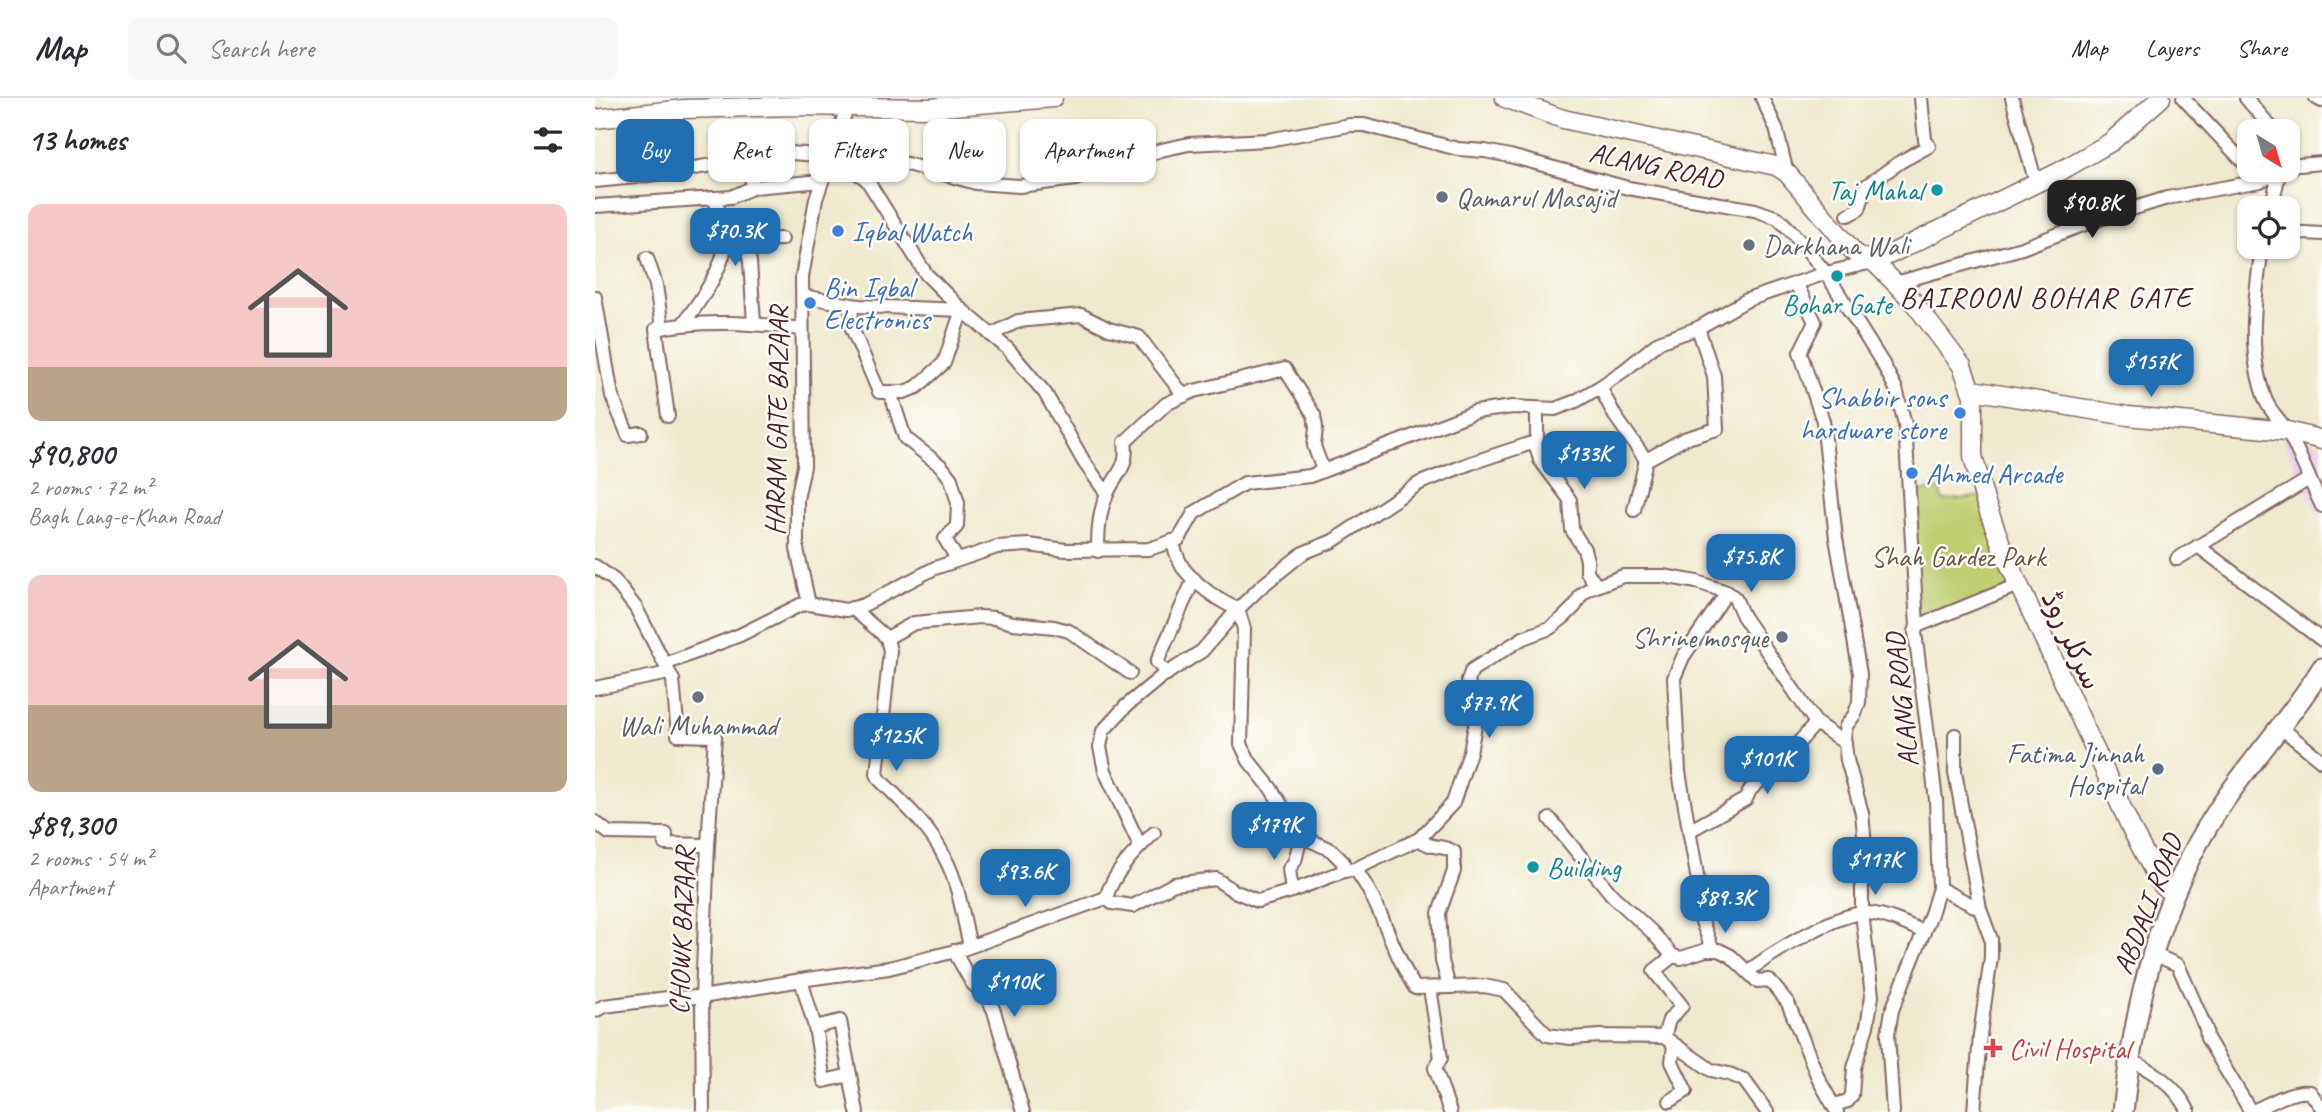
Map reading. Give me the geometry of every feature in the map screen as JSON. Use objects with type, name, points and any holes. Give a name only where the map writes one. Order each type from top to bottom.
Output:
[{"type":"main road","points":[[595,119],[684,109],[1052,98]]},
{"type":"main road","points":[[1505,98],[1563,119],[1776,166],[1787,173],[1852,250],[1874,262],[1896,283],[1945,341],[1962,366],[1972,390],[2128,415],[2287,431],[2322,439]]},
{"type":"main road","points":[[1874,262],[2036,183],[2111,142],[2161,98]]},
{"type":"main road","name":"سرکلر روڈ","points":[[1972,390],[1973,456],[1985,501],[2018,585],[2133,832],[2159,881],[2165,888],[2175,892]]},
{"type":"main road","name":"ABDALI ROAD","points":[[2123,1112],[2137,1014],[2153,954],[2175,892],[2193,852],[2217,811],[2322,668]]},
{"type":"street","points":[[1762,98],[1776,128],[1787,173]]},
{"type":"street","points":[[1847,215],[1859,209],[1866,187],[1900,162],[1929,146],[1925,140],[1921,98]]},
{"type":"street","points":[[2012,98],[2036,183]]},
{"type":"street","points":[[2183,98],[2237,156]]},
{"type":"street","points":[[2246,98],[2264,119]]},
{"type":"street","points":[[2316,98],[2322,101]]},
{"type":"street","name":"ALANG ROAD","points":[[909,165],[976,183],[1019,186],[1076,179],[1161,150],[1189,144],[1268,140],[1350,125],[1364,125],[1458,149],[1510,156],[1628,188],[1755,210],[1778,218],[1826,273],[1884,364],[1896,389],[1905,424],[1916,639],[1936,800],[1939,888],[1892,1010],[1888,1034],[1893,1112]]},
{"type":"street","points":[[2300,167],[2322,163]]},
{"type":"street","name":"ALANG ROAD","points":[[595,181],[708,166]]},
{"type":"street","points":[[752,182],[754,187]]},
{"type":"street","points":[[595,206],[731,197],[754,187],[811,182]]},
{"type":"street","name":"HARAM GATE BAZAAR","points":[[809,604],[797,549],[797,499],[804,466],[802,329],[805,264],[816,199],[822,182]]},
{"type":"street","points":[[868,182],[926,274],[962,310],[1008,349],[1045,393],[1084,462],[1107,494]]},
{"type":"street","points":[[1896,283],[2022,248],[2093,221],[2167,198],[2255,182]]},
{"type":"street","points":[[683,324],[706,294],[724,248],[726,234],[714,198]]},
{"type":"street","points":[[2300,233],[2322,234]]},
{"type":"street","points":[[726,234],[745,240],[782,239]]},
{"type":"street","points":[[745,240],[750,262],[754,323]]},
{"type":"street","points":[[647,258],[656,285],[662,328]]},
{"type":"street","points":[[2260,259],[2253,309],[2257,369],[2267,404],[2287,431],[2322,506]]},
{"type":"street","points":[[595,688],[669,673],[800,606],[809,604],[846,610],[864,605],[935,568],[996,547],[1023,545],[1098,551],[1149,549],[1179,539],[1184,526],[1194,513],[1245,483],[1310,475],[1475,412],[1513,407],[1555,409],[1600,387],[1659,342],[1698,328],[1747,300],[1826,273],[1874,262]]},
{"type":"street","points":[[1550,819],[1612,895],[1652,932],[1673,956],[1681,958],[1706,950],[1719,950],[1731,956],[1757,981],[1769,980],[1788,1003],[1819,1080],[1835,1108],[1848,1101],[1852,1095],[1854,1068],[1867,1026],[1872,996],[1862,913],[1862,878],[1868,878],[1867,853],[1862,813],[1845,743],[1846,726],[1855,714],[1859,702],[1860,674],[1836,538],[1823,421],[1800,352],[1815,322],[1797,283]]},
{"type":"street","points":[[803,296],[852,305],[962,310]]},
{"type":"street","points":[[595,297],[612,396],[628,435],[641,433]]},
{"type":"street","points":[[852,305],[851,326],[879,393],[904,392],[917,387],[944,363],[962,310]]},
{"type":"street","points":[[991,335],[1018,321],[1081,315],[1109,329],[1139,337],[1184,396]]},
{"type":"street","points":[[668,416],[656,330],[683,324],[754,323],[802,329]]},
{"type":"street","points":[[1634,510],[1646,460],[1684,439],[1717,429],[1714,376],[1698,328]]},
{"type":"street","points":[[1098,551],[1098,523],[1107,494],[1127,456],[1125,442],[1166,404],[1194,391],[1285,369],[1314,415],[1314,446],[1324,470]]},
{"type":"street","points":[[1600,387],[1615,416],[1646,460]]},
{"type":"street","points":[[890,392],[905,438],[941,466],[951,479],[958,503],[957,526],[945,539],[957,559]]},
{"type":"street","points":[[1537,409],[1535,442],[1541,460],[1570,500],[1572,530],[1584,549],[1587,572],[1595,586]]},
{"type":"street","points":[[1140,846],[1105,771],[1100,747],[1103,731],[1126,706],[1202,651],[1238,609],[1303,553],[1333,541],[1411,488],[1471,463],[1535,442]]},
{"type":"street","points":[[2177,559],[2309,479]]},
{"type":"street","points":[[1172,541],[1181,565],[1194,579],[1238,609]]},
{"type":"street","points":[[2198,546],[2322,640]]},
{"type":"street","points":[[595,566],[614,580],[636,608],[669,673]]},
{"type":"street","points":[[1106,898],[1112,902],[1133,906],[1174,884],[1216,879],[1234,891],[1258,901],[1349,870],[1419,839],[1453,803],[1466,765],[1475,726],[1475,712],[1468,680],[1472,670],[1523,638],[1550,628],[1576,606],[1581,595],[1595,586],[1623,576],[1663,576],[1697,582],[1727,592],[1735,598],[1743,616],[1817,723],[1845,743]]},
{"type":"street","points":[[1167,674],[1157,662],[1194,579]]},
{"type":"street","points":[[1917,626],[2018,585]]},
{"type":"street","points":[[1713,950],[1692,896],[1699,887],[1679,772],[1674,678],[1683,656],[1727,592]]},
{"type":"street","points":[[852,608],[887,638],[890,651],[877,774],[928,830],[946,858],[970,946]]},
{"type":"street","points":[[1238,609],[1244,629],[1241,744],[1249,761],[1301,836],[1331,850],[1370,891],[1405,972],[1415,988],[1484,986],[1504,990],[1547,1035],[1669,1041],[1711,1070],[1744,1080],[1767,1112]]},
{"type":"street","points":[[887,638],[914,624],[994,618],[1069,631],[1130,673]]},
{"type":"street","name":"CHOWK BAZAAR","points":[[669,673],[678,735],[715,736],[702,998],[703,1112]]},
{"type":"street","points":[[1689,831],[1746,799],[1750,790],[1787,756],[1817,723]]},
{"type":"street","points":[[2280,727],[2322,761]]},
{"type":"street","points":[[1955,735],[1955,772],[1980,909],[1991,939],[1973,1112]]},
{"type":"street","points":[[595,822],[609,833],[666,834],[665,844],[708,845]]},
{"type":"street","points":[[1106,898],[1111,883],[1140,846],[1154,833]]},
{"type":"street","points":[[1292,891],[1289,869],[1295,861],[1301,836]]},
{"type":"street","points":[[1419,839],[1432,847],[1449,848],[1454,852],[1454,871],[1439,913],[1442,961],[1449,987]]},
{"type":"street","points":[[1939,888],[1980,909]]},
{"type":"street","points":[[595,1011],[604,1006],[655,999],[702,998],[889,968],[970,946],[1106,898]]},
{"type":"street","points":[[1748,971],[1771,954],[1839,918],[1862,913],[1892,917],[1924,932]]},
{"type":"street","points":[[954,951],[972,984],[987,998],[994,1011],[1023,1112]]},
{"type":"street","points":[[2153,954],[2178,965],[2205,1026],[2207,1038],[2251,1112],[2304,1091],[2309,1092],[2322,1108]]},
{"type":"street","points":[[1670,1101],[1686,1091],[1672,1062],[1669,1041],[1669,1020],[1682,1006],[1654,971],[1673,956]]},
{"type":"street","points":[[801,980],[815,1027],[824,1081],[850,1075]]},
{"type":"street","points":[[1430,988],[1441,1058],[1435,1068],[1450,1112]]},
{"type":"street","points":[[815,1027],[840,1021],[857,1112]]},
{"type":"street","points":[[2129,1059],[2157,1074],[2183,1099],[2189,1112]]},
{"type":"shaded area","points":[[2281,436],[2322,444],[2322,521],[2303,482]]},
{"type":"green space","name":"Shah Gardez Park","points":[[1941,489],[1943,501],[1984,496],[2018,585],[1917,626],[1909,493]]},
{"type":"place","name":"Taj Mahal","points":[[1937,190]]},
{"type":"place","name":"Qamarul Masajid","points":[[1442,197]]},
{"type":"place","name":"Iqbal Watch","points":[[838,231]]},
{"type":"place","name":"Darkhana Wali","points":[[1749,245]]},
{"type":"place","name":"Bohar Gate","points":[[1837,276]]},
{"type":"place","name":"Bin Iqbal Electronics","points":[[810,303]]},
{"type":"place","name":"Shabbir sons hardware store","points":[[1960,413]]},
{"type":"place","name":"Ahmed Arcade","points":[[1912,473]]},
{"type":"place","name":"Shrine mosque","points":[[1782,637]]},
{"type":"place","name":"Wali Muhammad","points":[[698,697]]},
{"type":"place","name":"Fatima Jinnah Hospital","points":[[2158,769]]},
{"type":"place","name":"Building","points":[[1533,867]]},
{"type":"place","name":"Civil Hospital","points":[[1993,1048]]},
{"type":"district","name":"BAIROON BOHAR GATE","points":[[2046,297]]}]
